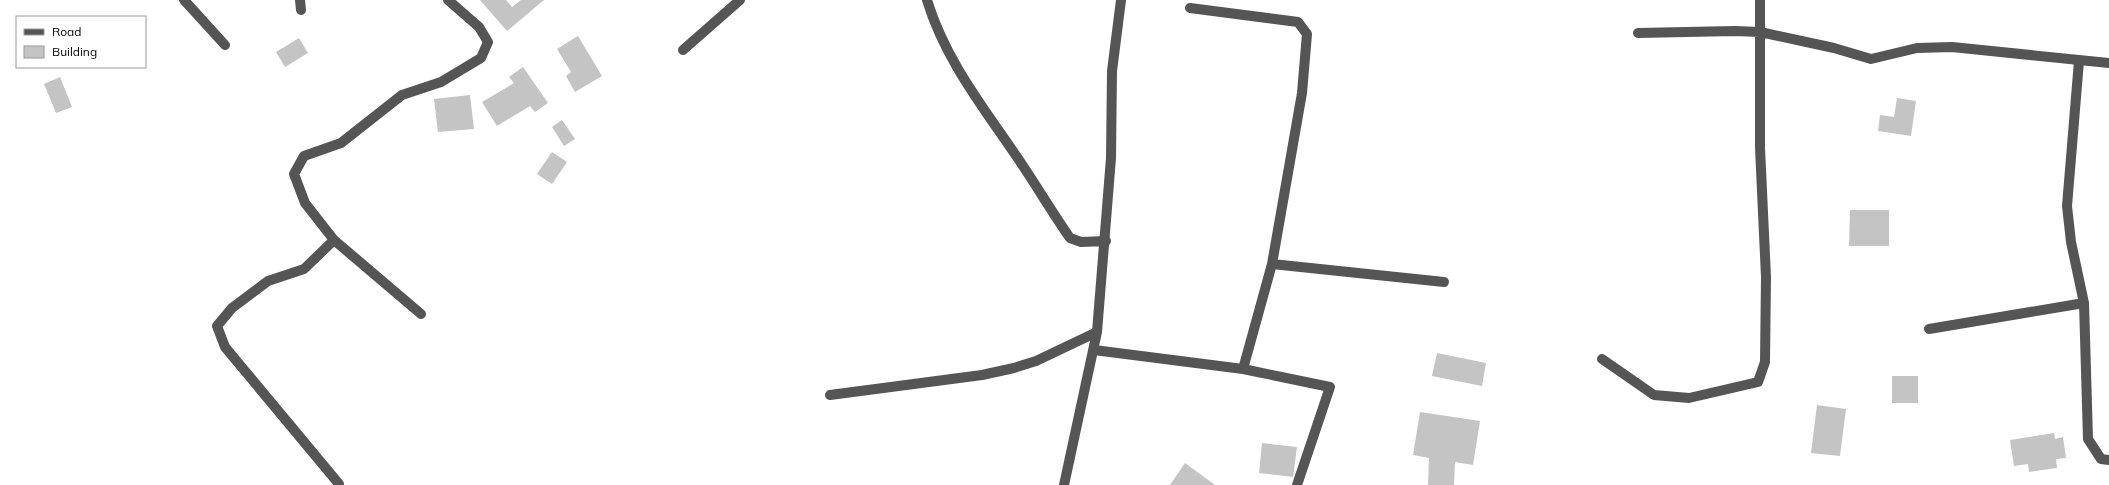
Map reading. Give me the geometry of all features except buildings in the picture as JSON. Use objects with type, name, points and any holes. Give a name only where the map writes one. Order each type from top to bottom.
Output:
[{"type":"street","points":[[184,0],[225,45]]},
{"type":"street","points":[[421,314],[334,240],[305,203],[294,174],[304,156],[341,143],[402,95],[441,82],[481,58],[488,42],[479,27],[448,0]]},
{"type":"street","points":[[683,50],[740,0]]},
{"type":"street","points":[[927,0],[932,17],[954,63],[975,99],[1023,166],[1070,238],[1081,242],[1106,241]]},
{"type":"street","points":[[1064,485],[1097,332],[1106,241],[1111,158],[1112,71],[1121,0]]},
{"type":"street","points":[[1602,359],[1654,395],[1689,398],[1758,382],[1766,362],[1766,293],[1760,148],[1760,0]]},
{"type":"street","points":[[1190,8],[1298,22],[1307,34],[1302,93],[1272,264],[1243,369]]},
{"type":"street","points":[[1638,34],[1736,31],[1760,32],[1834,48],[1871,59],[1917,48],[1952,47],[2109,63]]},
{"type":"street","points":[[2079,61],[2067,206],[2071,242],[2084,303],[2088,439],[2101,458],[2109,460]]},
{"type":"street","points":[[334,240],[304,269],[268,281],[232,308],[217,326],[225,347],[339,484]]},
{"type":"street","points":[[1272,264],[1444,282]]},
{"type":"street","points":[[1929,329],[2084,303]]},
{"type":"street","points":[[830,395],[982,375],[1014,368],[1036,361],[1097,332]]},
{"type":"street","points":[[1094,350],[1243,369],[1330,387],[1297,485]]}]
